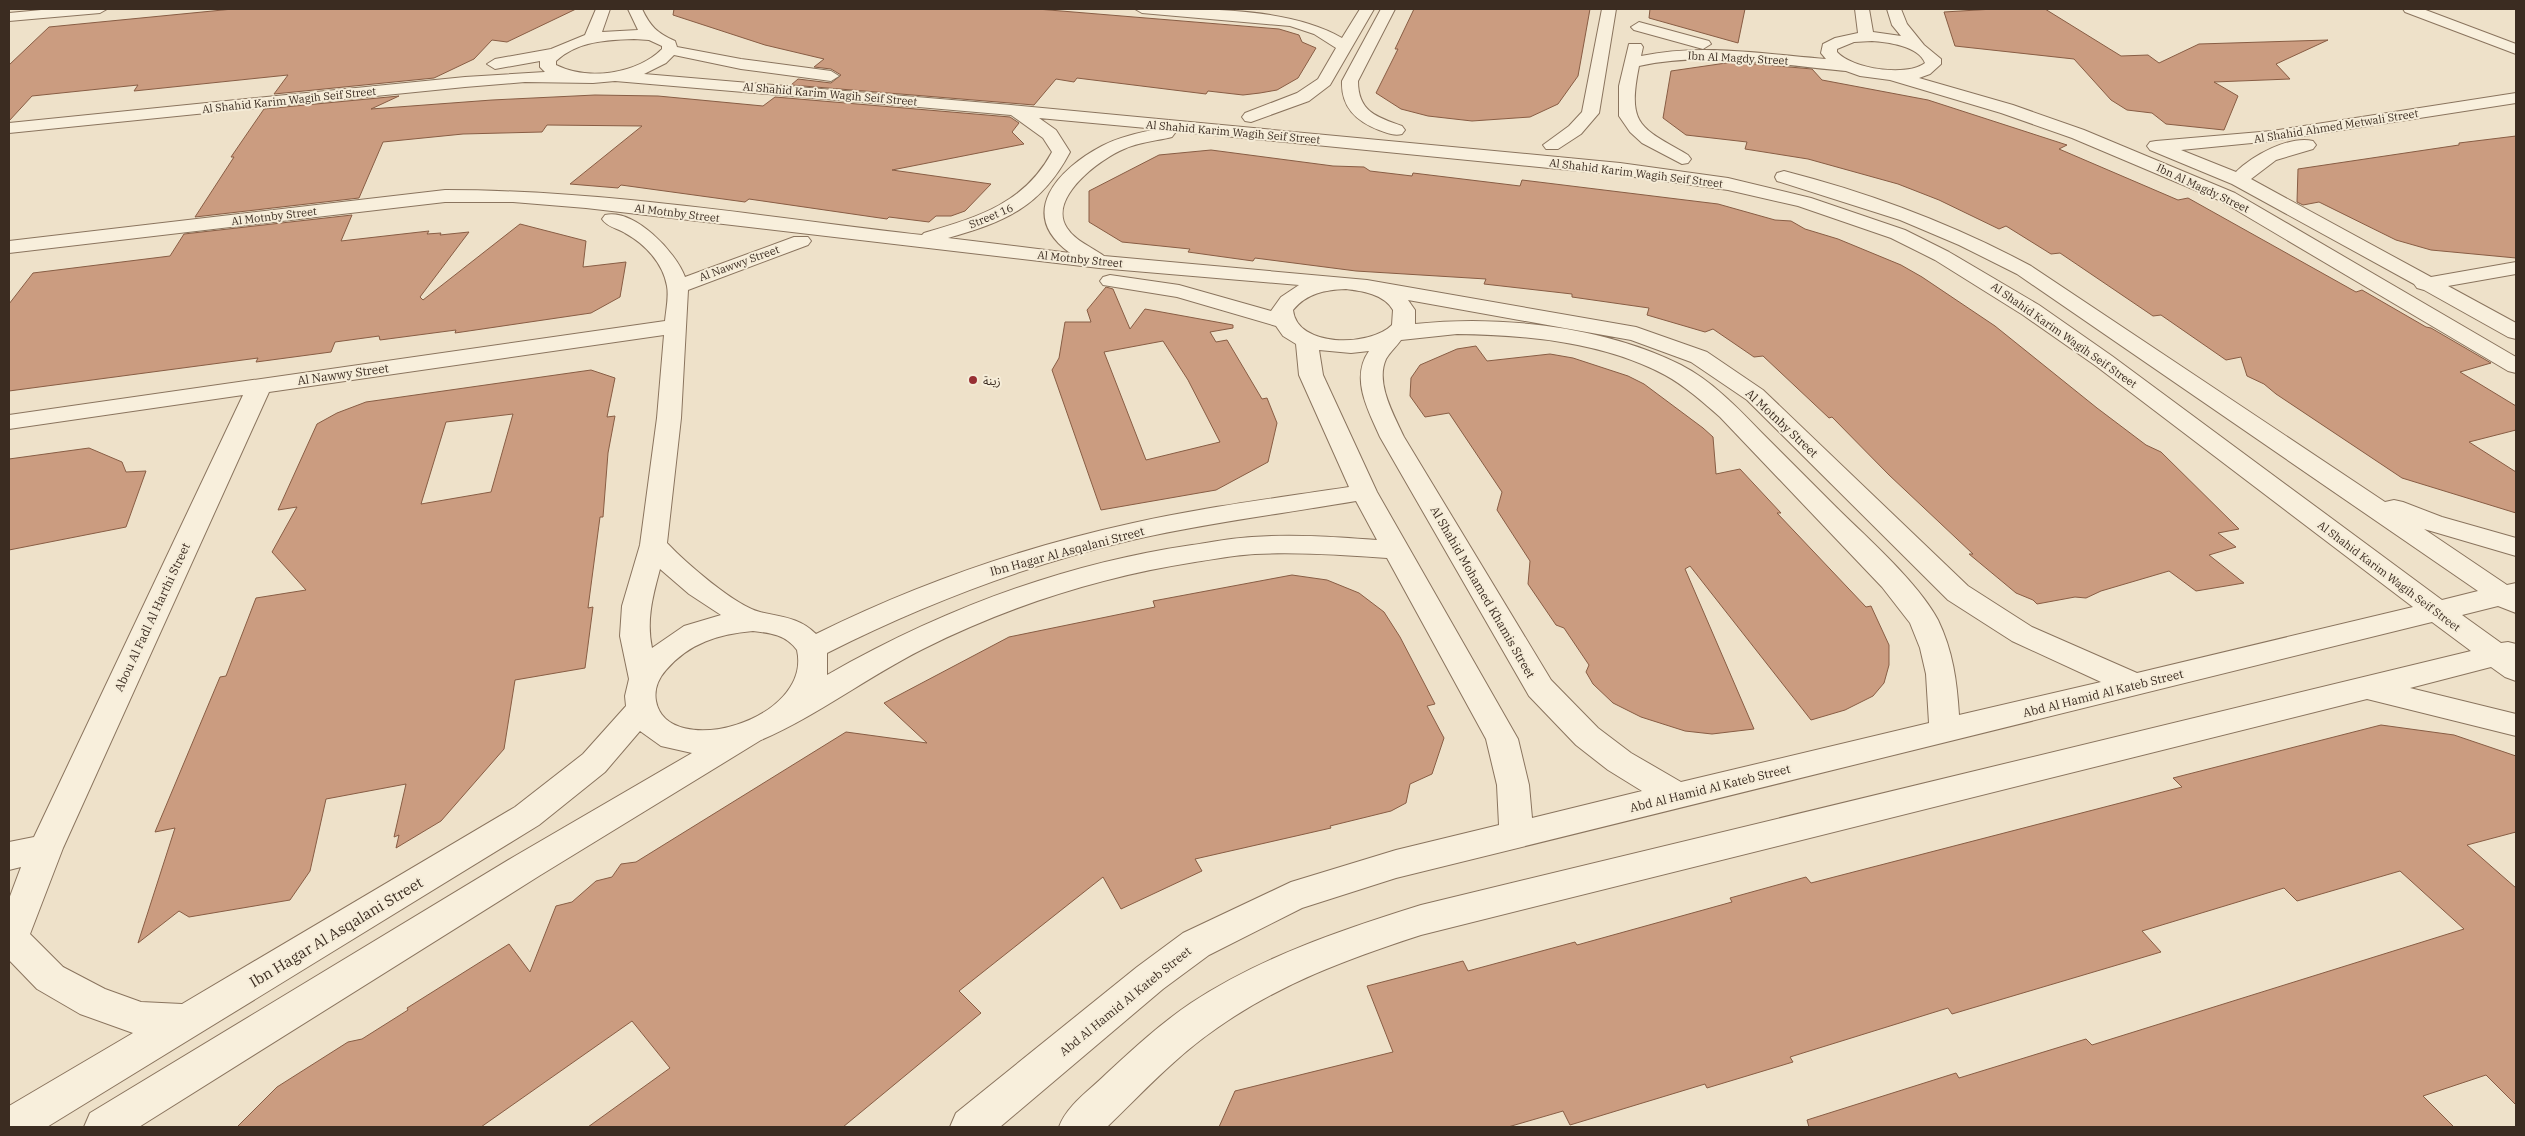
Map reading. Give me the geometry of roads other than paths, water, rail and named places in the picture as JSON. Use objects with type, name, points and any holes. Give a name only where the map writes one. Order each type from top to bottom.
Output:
[{"type":"street","points":[[9,10],[28,9]]},
{"type":"street","points":[[9,17],[100,9]]},
{"type":"street","points":[[590,39],[603,9]]},
{"type":"street","points":[[613,76],[652,66],[665,58],[670,50],[669,44],[652,36],[642,26],[635,9]]},
{"type":"street","points":[[1142,9],[1292,22],[1319,31],[1345,46]]},
{"type":"street","points":[[1267,9],[1299,10]]},
{"type":"street","points":[[1552,145],[1575,130],[1590,113],[1609,9]]},
{"type":"street","points":[[1641,9],[1631,64],[1626,115],[1630,123],[1647,138],[1682,159]]},
{"type":"street","points":[[1862,9],[1866,38]]},
{"type":"street","points":[[1894,9],[1900,24],[1918,48],[1949,71]]},
{"type":"street","points":[[2410,9],[2516,49]]},
{"type":"street","points":[[2445,9],[2516,36]]},
{"type":"street","points":[[1252,117],[1284,106],[1316,90],[1330,74],[1363,14],[1384,15],[1350,82],[1348,93],[1352,103],[1361,113],[1374,122],[1396,130]]},
{"type":"street","name":"Ibn Al Magdy Street","points":[[1639,27],[1694,43],[1714,45],[1829,47],[1837,42],[1866,38],[1894,41],[1918,48]]},
{"type":"street","name":"Al Shahid Karim Wagih Seif Street","points":[[9,115],[488,65],[555,53],[590,39],[612,35],[652,36]]},
{"type":"street","points":[[1829,47],[1829,53],[1835,60],[1846,66]]},
{"type":"street","name":"Al Shahid Karim Wagih Seif Street","points":[[670,50],[740,64],[852,78],[1682,159],[1754,170],[1830,189],[1885,207],[1984,247],[2024,270],[2344,487],[2512,597]]},
{"type":"street","points":[[555,53],[548,60],[548,67],[555,73],[569,77]]},
{"type":"street","name":"Ibn Al Magdy Street","points":[[1631,64],[1668,55],[1714,54],[1846,66],[1892,75],[2007,109],[2078,134],[2203,186],[2283,228],[2516,366]]},
{"type":"street","points":[[1892,75],[1920,73],[1929,69],[1949,71]]},
{"type":"street","name":"Ibn Al Magdy Street","points":[[1949,71],[2156,146],[2238,180],[2516,332]]},
{"type":"street","name":"Al Shahid Karim Wagih Seif Street","points":[[9,128],[471,81],[613,76],[1010,110],[1201,129],[1687,178],[1758,190],[1795,200],[1898,234],[1950,260],[2032,310],[2112,367],[2438,613],[2509,658]]},
{"type":"street","name":"Al Shahid Ahmed Metwali Street","points":[[2156,146],[2272,136],[2516,98]]},
{"type":"street","name":"Street 16","points":[[918,241],[959,229],[1006,211],[1031,194],[1056,166],[1062,152],[1057,141],[1046,130],[1010,110]]},
{"type":"street","name":"Al Shahid Ahmed Metwali Street","points":[[2238,180],[2256,164],[2295,147],[2516,114]]},
{"type":"street","points":[[1099,262],[1062,236],[1053,221],[1054,204],[1063,188],[1082,167],[1099,153],[1117,145],[1141,138],[1201,129]]},
{"type":"street","points":[[2272,136],[2295,147]]},
{"type":"street","name":"Al Motnby Street","points":[[9,247],[435,198],[476,196],[552,198],[1099,262],[1356,284],[1628,332],[1673,346],[1699,357],[1755,395],[1958,593],[1990,617],[2084,663],[2138,685]]},
{"type":"street","name":"Al Motnby Street","points":[[9,260],[427,211],[528,210],[801,241],[1148,285],[1179,291],[1284,321]]},
{"type":"street","points":[[612,219],[632,229],[660,251],[670,264],[678,287],[677,326],[669,418],[653,545],[636,606],[635,636],[642,694],[655,729],[680,740],[714,742],[749,734]]},
{"type":"street","name":"Al Nawwy Street","points":[[678,287],[801,241]]},
{"type":"street","points":[[2388,291],[2516,268]]},
{"type":"street","points":[[1356,284],[1324,284],[1304,290],[1290,298],[1282,309],[1284,321],[1292,332],[1307,340],[1335,347],[1365,346],[1394,335],[1456,327],[1486,328],[1576,340],[1644,357],[1674,371],[1705,391],[1728,412],[1892,580],[1923,620],[1935,648],[1941,674],[1945,732]]},
{"type":"street","name":"Al Shahid Mohamed Khamis Street","points":[[1356,284],[1385,292],[1398,301],[1406,312],[1405,323],[1374,363],[1372,383],[1378,405],[1392,437],[1540,688],[1564,717],[1594,745],[1632,771],[1678,796]]},
{"type":"street","points":[[2443,324],[2516,310]]},
{"type":"street","name":"Al Nawwy Street","points":[[9,422],[677,326]]},
{"type":"street","points":[[1307,340],[1311,375],[1364,492],[1502,739],[1513,785],[1516,835]]},
{"type":"street","name":"Abou Al Fadl Al Harthi Street","points":[[190,1021],[141,1019],[92,1002],[50,978],[10,940],[46,848],[259,387]]},
{"type":"street","points":[[2344,487],[2433,523],[2516,548]]},
{"type":"street","name":"Ibn Hagar Al Asqalani Street","points":[[812,648],[862,622],[976,575],[1102,539],[1153,528],[1364,492]]},
{"type":"street","points":[[104,1127],[526,866],[871,664],[945,626],[1037,589],[1116,567],[1183,554],[1260,545],[1308,544],[1398,550]]},
{"type":"street","points":[[653,545],[674,569],[696,587],[753,621]]},
{"type":"street","name":"Abd Al Hamid Al Kateb Street","points":[[970,1127],[1150,978],[1196,944],[1291,897],[1396,864],[2438,613],[2512,597]]},
{"type":"street","points":[[642,694],[661,655],[688,636],[720,625],[753,621],[779,624],[799,634],[812,648],[815,670],[806,693],[783,716]]},
{"type":"street","points":[[1079,1127],[1167,1044],[1204,1015],[1256,985],[1309,959],[1367,936],[1421,920],[2367,688],[2509,658]]},
{"type":"street","points":[[2367,688],[2516,725]]},
{"type":"street","name":"Ibn Hagar Al Asqalani Street","points":[[11,1127],[190,1021],[526,816],[594,763],[642,694]]},
{"type":"street","points":[[9,856],[46,848]]},
{"type":"place","name":"زينة","points":[[973,380]]}]
